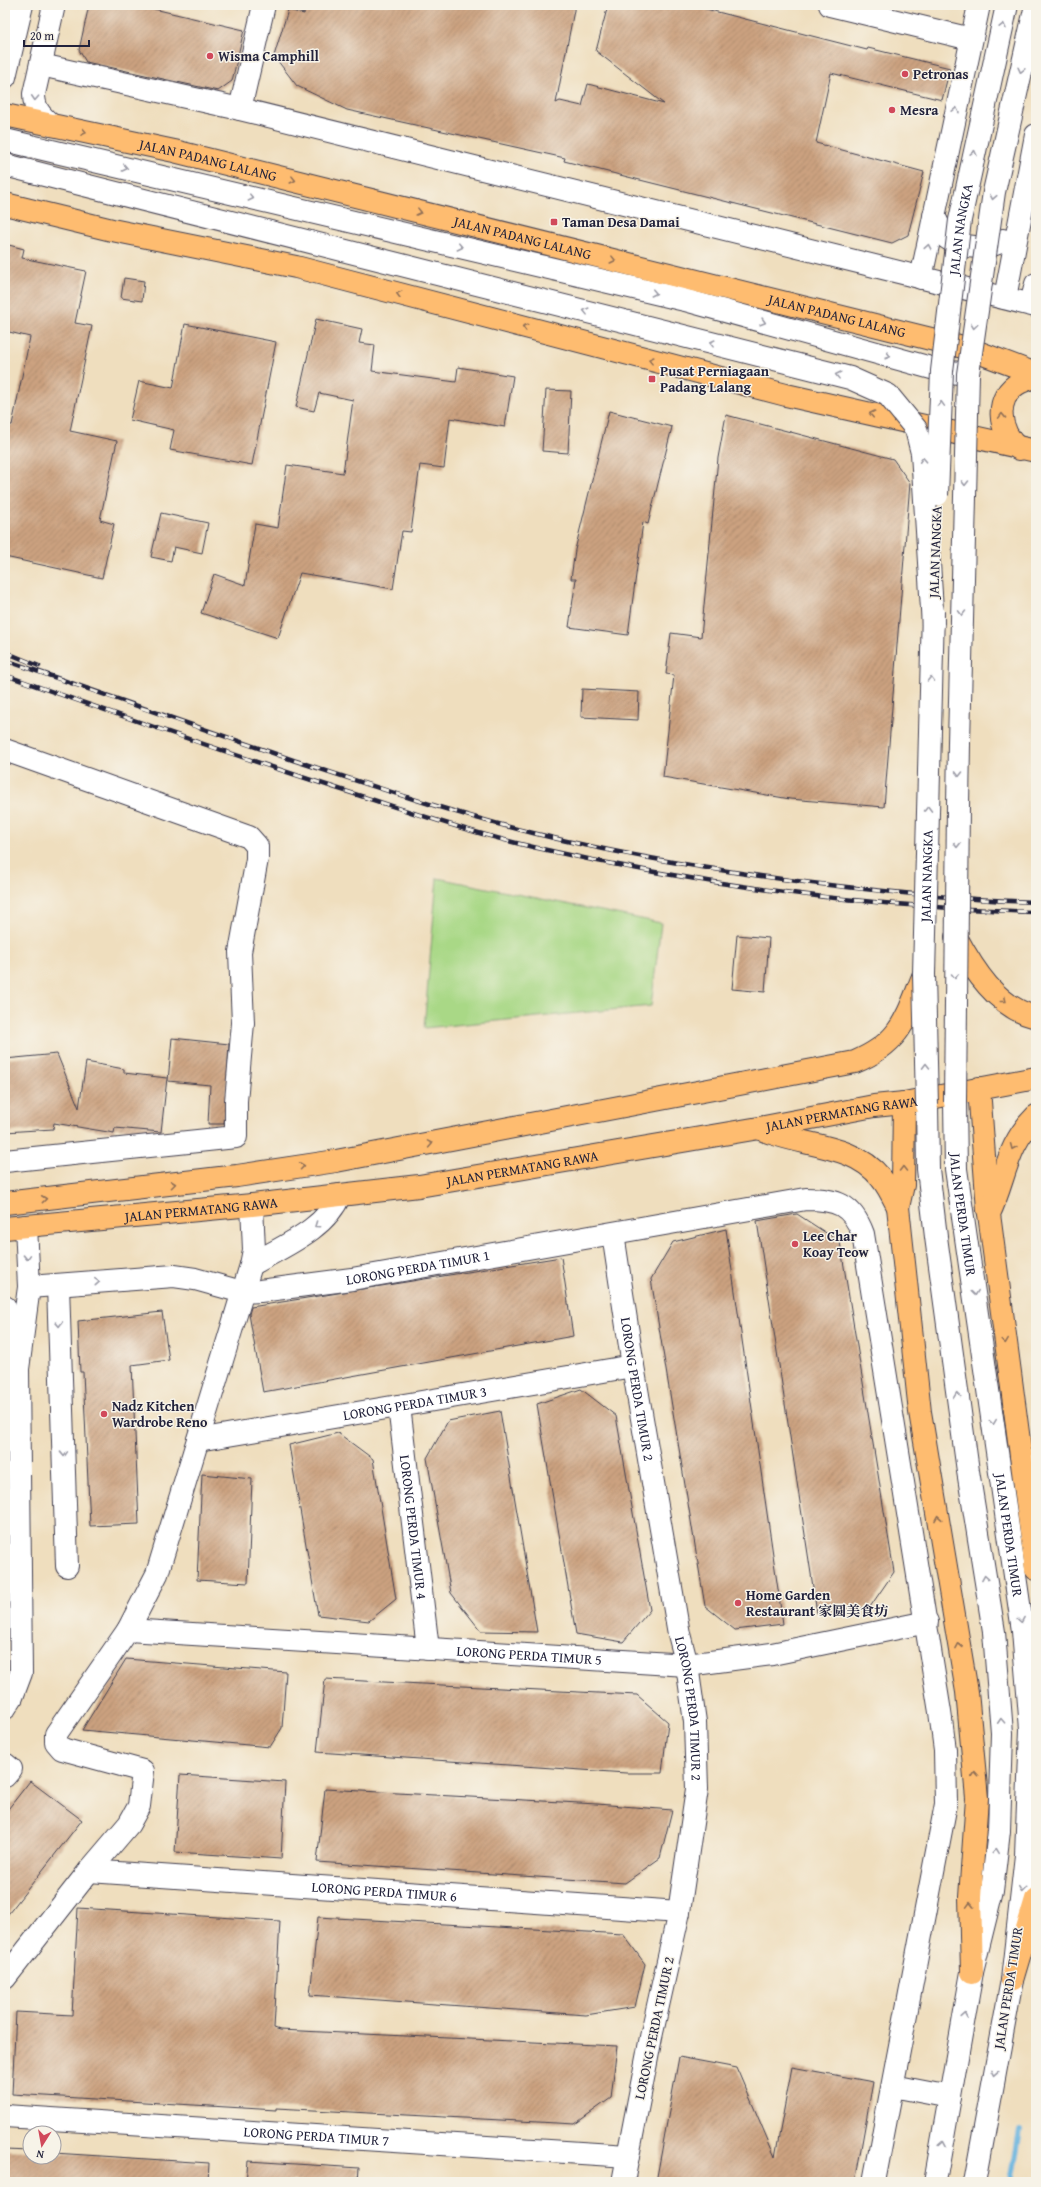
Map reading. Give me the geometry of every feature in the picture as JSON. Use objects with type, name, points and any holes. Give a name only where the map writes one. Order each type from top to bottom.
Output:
[{"type":"main road","name":"JALAN PADANG LALANG","points":[[5,115],[174,151],[967,348],[1036,374]]},
{"type":"main road","points":[[5,204],[112,230],[296,268],[786,395],[1028,450]]},
{"type":"main road","points":[[943,430],[957,421],[968,409],[975,395],[977,379],[974,362],[967,348]]},
{"type":"main road","points":[[1028,450],[1006,435],[1001,416],[1005,399],[1010,390],[1021,382],[1036,377]]},
{"type":"main road","points":[[956,937],[973,970],[988,987],[1019,1011],[1036,1017]]},
{"type":"main road","points":[[5,1203],[229,1177],[336,1161],[854,1062],[870,1055],[894,1038],[904,1023],[924,974]]},
{"type":"main road","name":"JALAN PERMATANG RAWA","points":[[16,1227],[252,1206],[419,1186],[760,1128],[874,1106],[904,1103],[1036,1078]]},
{"type":"main road","points":[[979,1088],[989,1214],[1035,1557]]},
{"type":"main road","points":[[904,1103],[903,1185],[898,1207],[920,1412],[967,1692],[977,1798],[970,1898],[972,1972]]},
{"type":"main road","points":[[989,1214],[1015,1142],[1023,1129],[1036,1116]]},
{"type":"main road","points":[[760,1128],[774,1135],[854,1156],[870,1166],[882,1178],[898,1207]]},
{"type":"main road","points":[[1012,1980],[1036,1899]]},
{"type":"street","points":[[6,70],[22,5]]},
{"type":"street","points":[[52,125],[40,115],[34,105],[34,94],[54,5]]},
{"type":"street","points":[[240,109],[264,5]]},
{"type":"street","points":[[830,5],[971,39]]},
{"type":"street","points":[[921,278],[979,5]]},
{"type":"street","name":"JALAN NANGKA","points":[[927,1105],[924,974],[932,625],[942,371],[960,220],[1007,5]]},
{"type":"street","name":"JALAN NANGKA","points":[[955,1102],[956,937],[968,374],[991,206],[1036,5]]},
{"type":"street","points":[[41,65],[240,109],[1004,298],[1034,298]]},
{"type":"street","points":[[1004,298],[1036,135]]},
{"type":"street","points":[[5,140],[684,300],[942,371],[968,374]]},
{"type":"street","points":[[5,165],[850,378],[888,395],[916,428],[922,453],[932,625]]},
{"type":"street","points":[[934,216],[947,237],[970,247],[994,246],[1017,231]]},
{"type":"street","points":[[5,750],[249,837],[257,846],[257,859],[240,952],[243,1023],[236,1101],[236,1137],[5,1161]]},
{"type":"street","name":"JALAN PERDA TIMUR","points":[[955,1102],[956,1169],[967,1237],[1028,1673],[1031,1766],[1026,1855],[1012,1980],[975,2182]]},
{"type":"street","name":"JALAN PERDA TIMUR","points":[[927,1105],[928,1169],[936,1237],[968,1471],[994,1632],[1002,1733],[999,1832],[992,1892],[972,1972],[936,2182]]},
{"type":"street","points":[[251,1265],[299,1238],[327,1218],[335,1208],[340,1195]]},
{"type":"street","name":"LORONG PERDA TIMUR 1","points":[[28,1287],[174,1276],[219,1285],[242,1292],[352,1278],[613,1234],[806,1199],[833,1201],[852,1213],[863,1234],[927,1622]]},
{"type":"street","points":[[5,1978],[89,1871],[129,1824],[136,1812],[142,1791],[143,1771],[62,1749],[56,1742],[56,1734],[128,1630],[157,1574],[251,1265],[254,1250],[252,1206]]},
{"type":"street","points":[[5,1708],[12,1697],[21,1673],[18,1369],[28,1287],[16,1227]]},
{"type":"street","name":"LORONG PERDA TIMUR 2","points":[[613,1234],[633,1366],[679,1634],[687,1666],[695,1722],[697,1789],[679,1912],[651,2037],[623,2182]]},
{"type":"street","points":[[58,1285],[67,1566]]},
{"type":"street","points":[[5,1307],[18,1369]]},
{"type":"street","name":"LORONG PERDA TIMUR 3","points":[[198,1440],[633,1366]]},
{"type":"street","name":"LORONG PERDA TIMUR 4","points":[[399,1406],[428,1649]]},
{"type":"street","points":[[1021,1455],[1036,1471]]},
{"type":"street","points":[[874,2182],[946,1804],[945,1750],[927,1622]]},
{"type":"street","name":"LORONG PERDA TIMUR 5","points":[[128,1630],[687,1666],[772,1654],[927,1622]]},
{"type":"street","points":[[5,1764],[11,1769],[5,1776]]},
{"type":"street","name":"LORONG PERDA TIMUR 6","points":[[89,1871],[679,1912]]},
{"type":"street","points":[[893,2086],[950,2096]]},
{"type":"street","name":"LORONG PERDA TIMUR 7","points":[[5,2116],[628,2156]]},
{"type":"green space","points":[[437,878],[661,923],[651,1006],[424,1028]]},
{"type":"building","points":[[89,5],[137,5],[244,30],[232,81],[218,91],[86,62],[79,50]]},
{"type":"building","points":[[306,5],[575,5],[556,103],[560,101],[582,106],[588,84],[664,104],[596,51],[608,5],[690,5],[867,50],[868,48],[950,68],[942,100],[831,73],[816,143],[924,172],[908,235],[892,243],[564,161],[565,158],[347,110],[297,86],[274,56],[288,10],[304,14]]},
{"type":"building","points":[[5,244],[24,249],[22,258],[86,271],[75,323],[92,326],[70,431],[117,441],[100,520],[114,524],[102,578],[5,557],[5,444],[9,425],[12,425],[30,337],[5,331]]},
{"type":"building","points":[[124,278],[144,281],[142,301],[121,298]]},
{"type":"building","points":[[316,319],[362,329],[359,343],[375,345],[372,371],[456,382],[458,367],[513,376],[505,427],[450,418],[444,468],[420,465],[411,532],[402,531],[393,589],[300,573],[278,638],[201,613],[214,574],[245,585],[255,524],[278,528],[287,465],[343,473],[353,400],[319,393],[314,411],[296,407]]},
{"type":"building","points":[[185,324],[276,342],[252,465],[170,450],[174,430],[130,420],[139,381],[173,388]]},
{"type":"building","points":[[546,390],[571,391],[568,453],[542,451]]},
{"type":"building","points":[[609,411],[672,427],[648,524],[643,522],[628,635],[569,627],[576,579],[571,579],[575,550]]},
{"type":"building","points":[[726,415],[893,459],[910,483],[884,807],[790,799],[663,777],[674,675],[666,674],[671,633],[701,637],[718,458]]},
{"type":"building","points":[[161,513],[208,523],[202,553],[174,547],[171,561],[151,557]]},
{"type":"building","points":[[582,689],[639,692],[638,720],[581,717]]},
{"type":"building","points":[[737,935],[769,938],[765,992],[732,989]]},
{"type":"building","points":[[172,1038],[229,1044],[224,1124],[208,1124],[210,1085],[168,1081]]},
{"type":"building","points":[[57,1054],[79,1108],[86,1062],[124,1069],[124,1073],[167,1078],[161,1132],[115,1128],[114,1133],[54,1123],[53,1129],[5,1132],[5,1059]]},
{"type":"building","points":[[797,1214],[840,1242],[894,1572],[870,1607],[817,1613],[757,1221]]},
{"type":"building","points":[[726,1229],[783,1624],[735,1630],[705,1606],[651,1279],[673,1242]]},
{"type":"building","points":[[561,1257],[573,1336],[263,1392],[249,1314],[251,1307]]},
{"type":"building","points":[[162,1312],[169,1360],[132,1365],[139,1524],[90,1526],[83,1372],[80,1372],[78,1321]]},
{"type":"building","points":[[581,1389],[616,1416],[650,1610],[623,1642],[576,1634],[537,1404]]},
{"type":"building","points":[[500,1411],[537,1632],[481,1631],[451,1593],[427,1458],[448,1421]]},
{"type":"building","points":[[338,1433],[373,1459],[396,1599],[369,1621],[318,1615],[289,1445]]},
{"type":"building","points":[[202,1474],[252,1479],[248,1583],[197,1580]]},
{"type":"building","points":[[126,1659],[286,1672],[282,1728],[270,1747],[82,1730]]},
{"type":"building","points":[[325,1679],[637,1695],[668,1722],[662,1773],[626,1773],[317,1752]]},
{"type":"building","points":[[180,1775],[285,1782],[281,1859],[175,1852]]},
{"type":"building","points":[[30,1781],[82,1820],[5,1918],[5,1813]]},
{"type":"building","points":[[325,1789],[597,1804],[672,1810],[660,1858],[625,1883],[317,1862]]},
{"type":"building","points":[[78,1908],[280,1921],[274,2028],[280,2030],[617,2046],[611,2098],[575,2124],[276,2108],[276,2110],[12,2094],[16,2012],[72,2015]]},
{"type":"building","points":[[318,1917],[623,1934],[645,1964],[635,2007],[586,2015],[310,1995]]},
{"type":"building","points":[[679,2057],[737,2068],[775,2157],[792,2067],[873,2082],[855,2182],[656,2182]]},
{"type":"building","points":[[5,2150],[22,2151],[22,2165],[62,2165],[62,2154],[209,2163],[208,2182],[5,2182]]},
{"type":"building","points":[[248,2161],[359,2168],[358,2182],[246,2182]]},
{"type":"waterway","points":[[1011,2182],[1020,2131]]},
{"type":"railway","points":[[5,652],[39,666]]},
{"type":"railway","points":[[5,660],[293,760],[443,808],[533,833],[602,849],[672,862],[812,883],[924,895],[1036,902]]},
{"type":"railway","points":[[5,675],[184,738],[319,783],[448,824],[533,847],[657,872],[783,892],[909,905],[1036,912]]},
{"type":"place","name":"Wisma Camphill","points":[[210,56]]},
{"type":"place","name":"Petronas","points":[[905,74]]},
{"type":"place","name":"Mesra","points":[[892,110]]},
{"type":"place","name":"Taman Desa Damai","points":[[554,222]]},
{"type":"place","name":"Pusat Perniagaan Padang Lalang","points":[[652,379]]},
{"type":"place","name":"Lee Char Koay Teow","points":[[795,1244]]},
{"type":"place","name":"Nadz Kitchen Wardrobe Reno","points":[[104,1414]]},
{"type":"place","name":"Home Garden Restaurant 家圆美食坊","points":[[738,1603]]}]
